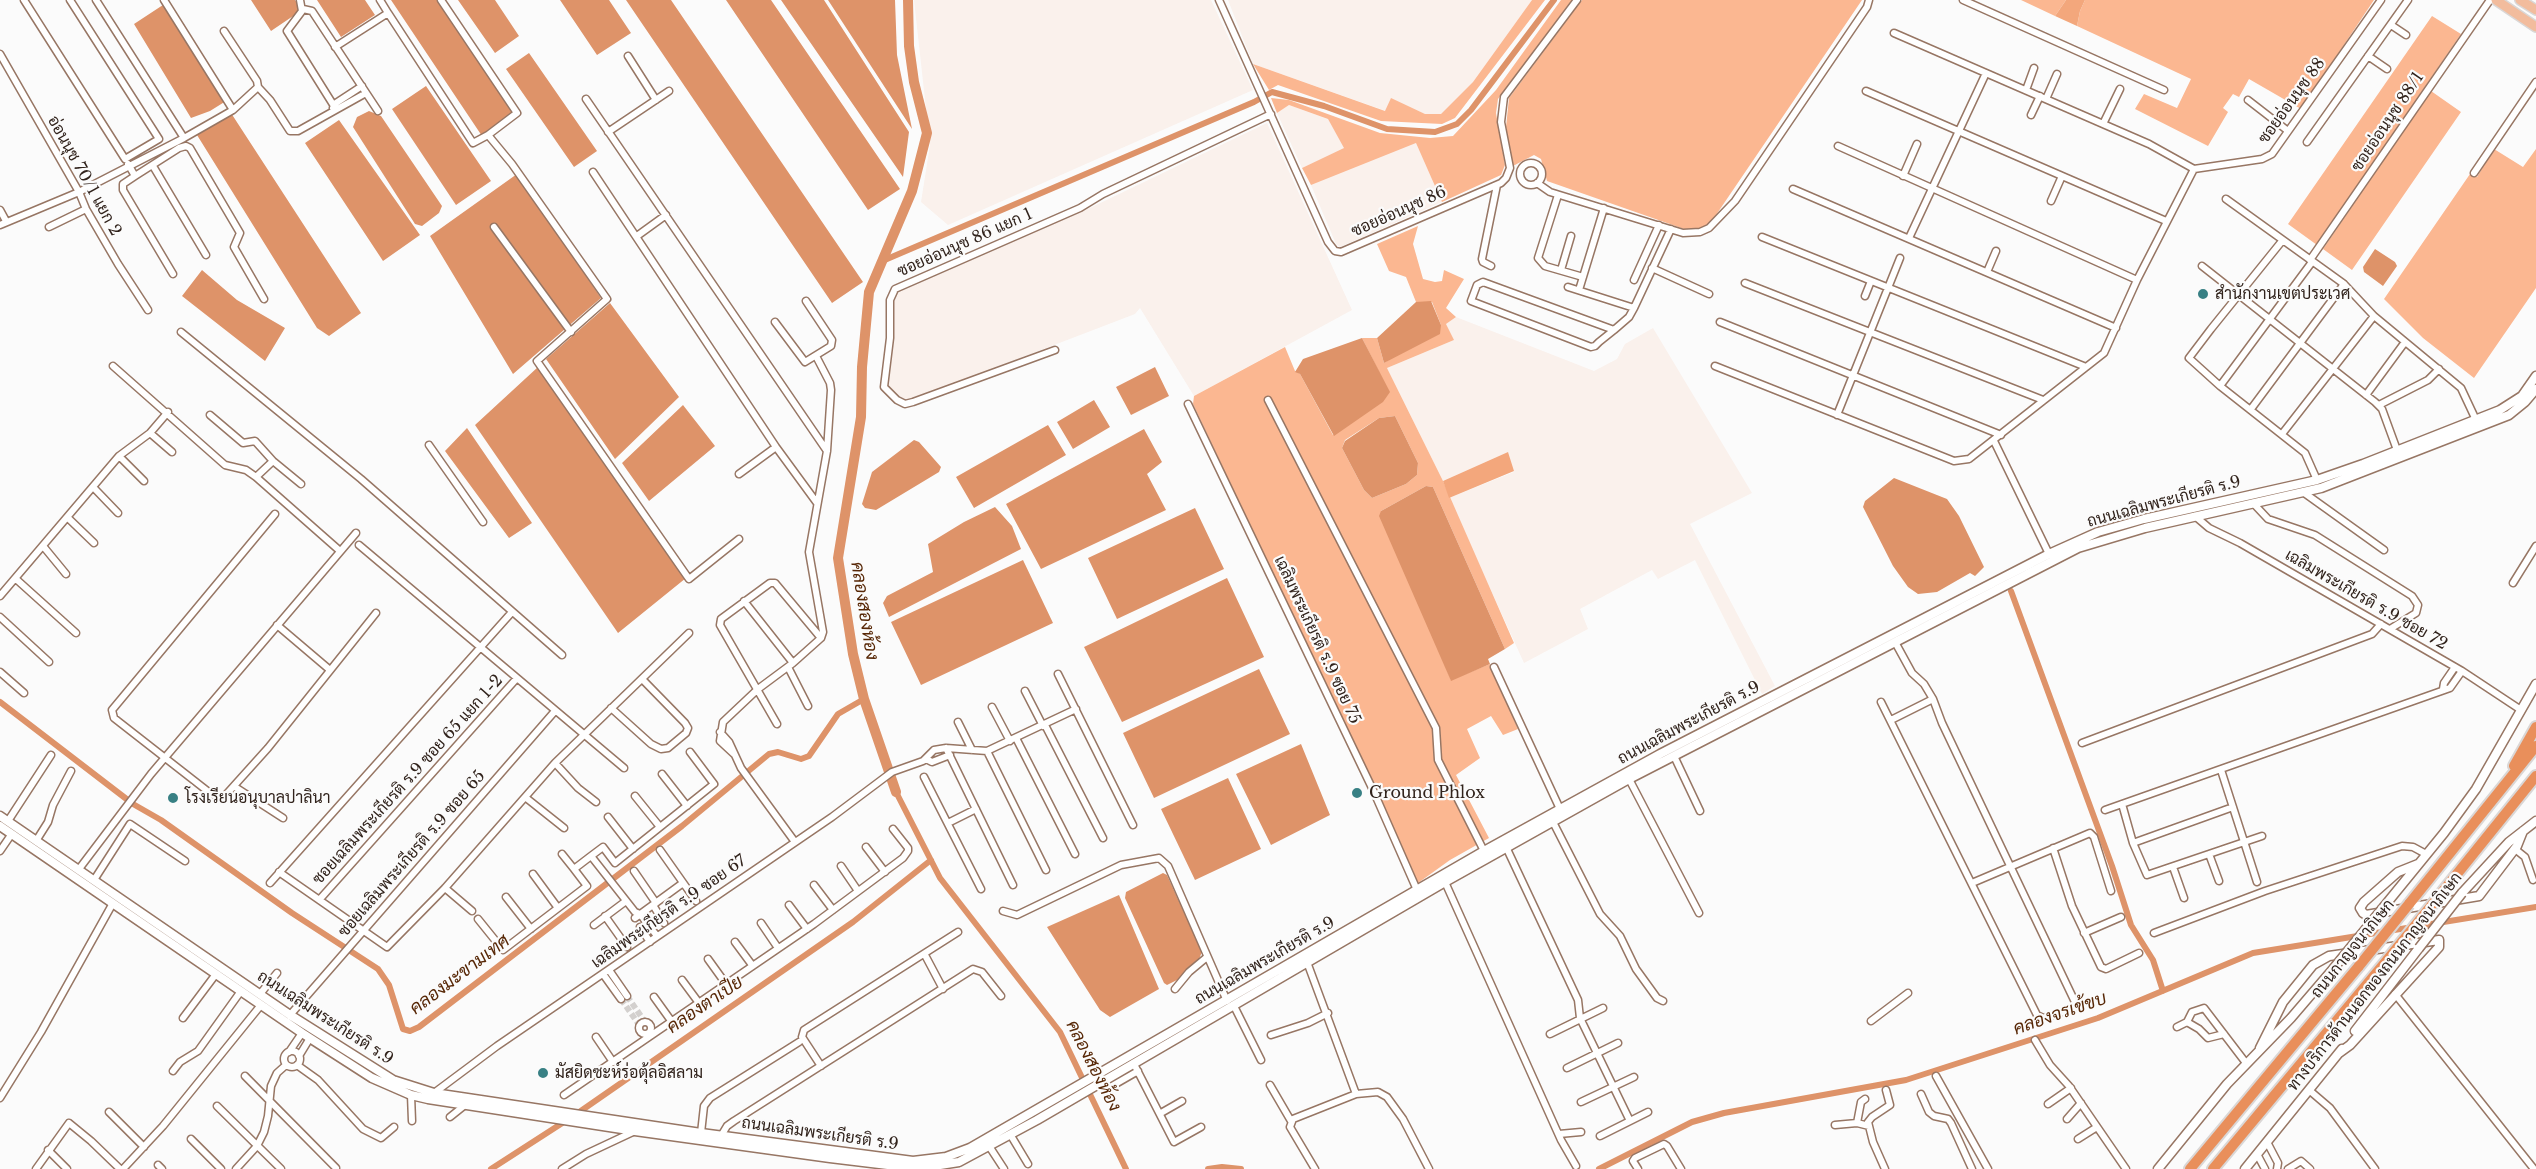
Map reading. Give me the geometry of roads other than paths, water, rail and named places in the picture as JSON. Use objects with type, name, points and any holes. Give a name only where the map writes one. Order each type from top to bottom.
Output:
[{"type":"highway","points":[[2498,795],[2536,727]]},
{"type":"highway","name":"ถนนกาญจนาภิเษก","points":[[2190,1169],[2359,966],[2536,746]]},
{"type":"highway","name":"ถนนกาญจนาภิเษก","points":[[2213,1169],[2388,959],[2536,776]]},
{"type":"main road","points":[[2496,0],[2536,27]]},
{"type":"main road","points":[[2507,0],[2536,20]]},
{"type":"main road","points":[[2525,1],[2536,10]]},
{"type":"main road","name":"ถนนเฉลิมพระเกียรติ ร.9","points":[[1115,1069],[1136,1067],[1231,1003],[1417,890],[1560,809],[1660,754],[2049,554],[2098,532],[2144,519],[2317,480],[2476,420],[2515,402],[2536,376]]},
{"type":"main road","name":"ถนนเฉลิมพระเกียรติ ร.9","points":[[0,816],[4,824],[113,903],[261,1005],[381,1074],[434,1093],[542,1113],[701,1133],[915,1166],[970,1148],[1053,1105],[1629,779],[2078,548],[2105,538],[2337,482],[2493,422],[2519,408],[2536,389]]},
{"type":"main road","points":[[2158,1169],[2246,1063],[2291,1018],[2333,969],[2426,854],[2476,789],[2536,684]]},
{"type":"main road","name":"ทางบริการด้านนอกของถนนกาญจนาภิเษก","points":[[2245,1169],[2339,1053],[2462,894],[2494,858],[2536,821]]},
{"type":"main road","name":"ถนนเฉลิมพระเกียรติ ร.9","points":[[14,831],[36,841],[79,869],[290,1015],[308,1032],[372,1078],[411,1095],[465,1105],[542,1113]]},
{"type":"main road","points":[[2418,864],[2398,872],[2364,902],[2360,908],[2363,913],[2366,915],[2479,896],[2515,849],[2523,831]]},
{"type":"main road","points":[[2260,1048],[2283,1002],[2313,965],[2329,956],[2439,940],[2441,943],[2439,947],[2350,1045],[2339,1053]]},
{"type":"main road","name":"ถนนเฉลิมพระเกียรติ ร.9","points":[[602,1122],[635,1131],[830,1158],[915,1166],[959,1162],[1011,1134],[1053,1105]]},
{"type":"street","points":[[24,0],[135,176]]},
{"type":"street","points":[[0,210],[3,223],[79,192],[127,163],[159,139],[70,0]]},
{"type":"street","points":[[96,0],[184,138]]},
{"type":"street","points":[[164,0],[233,110]]},
{"type":"street","points":[[300,0],[303,9]]},
{"type":"street","points":[[380,0],[473,143],[488,135],[517,113],[441,0]]},
{"type":"street","name":"ซอยอ่อนนุช 86","points":[[1219,0],[1328,242],[1335,251],[1346,251],[1497,185]]},
{"type":"street","points":[[1491,266],[1482,259],[1497,185],[1506,178],[1510,168],[1501,122],[1504,97],[1577,0]]},
{"type":"street","points":[[1537,183],[1542,188],[1558,195],[1683,233],[1700,232],[1709,228],[1722,217],[1867,7],[1869,0]]},
{"type":"street","points":[[1963,0],[2164,90]]},
{"type":"street","name":"ซอยอ่อนนุช 88","points":[[2194,169],[2267,158],[2380,0]]},
{"type":"street","points":[[2307,142],[2408,0]]},
{"type":"street","name":"ซอยอ่อนนุช 88/1","points":[[2220,386],[2271,321],[2490,0]]},
{"type":"street","points":[[303,9],[312,11],[378,111]]},
{"type":"street","points":[[303,9],[287,31],[332,108]]},
{"type":"street","points":[[336,46],[388,13]]},
{"type":"street","points":[[2391,25],[2406,35]]},
{"type":"street","points":[[224,32],[257,81],[258,87],[270,100],[290,132],[298,130],[364,89]]},
{"type":"street","points":[[1715,366],[1837,416],[1954,460],[1969,459],[2104,353],[2137,280],[2194,169],[2149,144],[1894,33]]},
{"type":"street","name":"อ่อนนุช 70/1 แยก 2","points":[[0,54],[79,192],[86,209],[148,310]]},
{"type":"street","points":[[628,56],[656,100]]},
{"type":"street","points":[[2368,56],[2387,69]]},
{"type":"street","points":[[2026,90],[2034,68]]},
{"type":"street","points":[[1909,238],[1986,73]]},
{"type":"street","points":[[2031,115],[2057,74]]},
{"type":"street","points":[[2474,173],[2536,82]]},
{"type":"street","points":[[127,163],[184,138],[233,110],[258,87]]},
{"type":"street","points":[[2103,124],[2120,89]]},
{"type":"street","points":[[608,132],[669,91]]},
{"type":"street","points":[[1866,91],[2166,221]]},
{"type":"street","points":[[586,99],[827,451]]},
{"type":"street","points":[[2248,100],[2288,131]]},
{"type":"street","name":"ซอยอ่อนนุช 86 แยก 1","points":[[1055,350],[905,404],[897,400],[884,387],[890,338],[890,300],[895,289],[1080,208],[1103,194],[1271,114]]},
{"type":"street","points":[[488,135],[512,164],[607,299],[537,361],[689,579],[739,539]]},
{"type":"street","points":[[1903,176],[1917,144]]},
{"type":"street","points":[[173,274],[123,190],[123,184],[182,146],[190,148],[240,234],[234,247],[264,299]]},
{"type":"street","points":[[1838,146],[2137,280]]},
{"type":"street","points":[[153,166],[206,255]]},
{"type":"street","points":[[593,172],[776,447],[817,503]]},
{"type":"street","points":[[2051,201],[2062,176]]},
{"type":"street","points":[[1793,189],[2116,328]]},
{"type":"street","points":[[1558,195],[1538,258],[1545,266],[1583,277]]},
{"type":"street","points":[[2226,199],[2343,284],[2374,316],[2466,393],[2476,420]]},
{"type":"street","points":[[1579,290],[1604,208]]},
{"type":"street","points":[[49,227],[86,209]]},
{"type":"street","points":[[637,236],[666,216]]},
{"type":"street","points":[[1634,280],[1659,225]]},
{"type":"street","points":[[494,227],[571,332]]},
{"type":"street","points":[[1614,330],[1483,282],[1477,285],[1471,299],[1475,304],[1592,347],[1614,330],[1629,317],[1671,229]]},
{"type":"street","points":[[1561,270],[1571,236]]},
{"type":"street","points":[[1762,237],[2086,367]]},
{"type":"street","points":[[2282,241],[2189,356],[2190,361],[2305,453],[2317,480]]},
{"type":"street","points":[[1987,272],[1996,251]]},
{"type":"street","points":[[1837,416],[1900,258]]},
{"type":"street","points":[[2202,266],[2379,405],[2397,450]]},
{"type":"street","points":[[1652,268],[1709,294]]},
{"type":"street","points":[[1864,297],[1871,281]]},
{"type":"street","points":[[1745,283],[2043,400]]},
{"type":"street","points":[[2251,409],[2343,284]]},
{"type":"street","points":[[1568,287],[1634,308]]},
{"type":"street","points":[[775,322],[802,360],[808,361],[831,346],[832,340],[806,301]]},
{"type":"street","points":[[2282,434],[2374,316]]},
{"type":"street","points":[[1720,322],[2001,435]]},
{"type":"street","points":[[181,332],[361,478],[562,655]]},
{"type":"street","points":[[2367,395],[2405,342]]},
{"type":"street","points":[[795,842],[749,780],[729,741],[720,732],[727,718],[758,689],[791,665],[821,638],[822,626],[809,552],[827,451],[831,390],[830,383],[816,356]]},
{"type":"street","points":[[113,366],[168,412],[225,465],[239,467],[256,477],[340,551]]},
{"type":"street","points":[[2379,405],[2428,380],[2439,369]]},
{"type":"street","points":[[1268,400],[1436,728],[1438,760],[1484,851]]},
{"type":"street","name":"เฉลิมพระเกียรติ ร.9 ซอย 75","points":[[1188,404],[1368,780],[1417,890]]},
{"type":"street","points":[[0,596],[119,456],[150,433],[168,412]]},
{"type":"street","points":[[210,415],[243,443],[255,441],[273,461],[301,484]]},
{"type":"street","points":[[150,433],[171,452]]},
{"type":"street","points":[[1994,441],[2049,554]]},
{"type":"street","points":[[429,445],[483,522]]},
{"type":"street","points":[[738,474],[776,447]]},
{"type":"street","points":[[119,456],[144,481]]},
{"type":"street","points":[[256,477],[273,461]]},
{"type":"street","points":[[93,487],[118,513]]},
{"type":"street","points":[[2303,492],[2384,550]]},
{"type":"street","points":[[2253,503],[2268,519],[2315,535],[2412,596],[2418,605],[2416,613],[2390,629]]},
{"type":"street","points":[[275,514],[112,711],[114,718],[218,798],[228,796],[376,613]]},
{"type":"street","name":"เฉลิมพระเกียรติ ร.9 ซอย 72","points":[[2195,516],[2209,528],[2240,543],[2462,671],[2521,710]]},
{"type":"street","points":[[67,517],[94,543]]},
{"type":"street","points":[[79,869],[133,797],[356,532]]},
{"type":"street","points":[[359,545],[624,768]]},
{"type":"street","points":[[43,546],[66,574]]},
{"type":"street","points":[[2513,583],[2536,546]]},
{"type":"street","points":[[16,579],[76,633]]},
{"type":"street","points":[[777,724],[720,625],[721,620],[770,583],[775,583],[821,638]]},
{"type":"street","points":[[744,601],[791,665],[808,706]]},
{"type":"street","points":[[270,883],[512,612]]},
{"type":"street","points":[[0,617],[49,662]]},
{"type":"street","points":[[2082,743],[2372,634],[2381,624]]},
{"type":"street","points":[[277,625],[330,670]]},
{"type":"street","points":[[279,872],[387,947],[445,888],[555,764],[689,633]]},
{"type":"street","points":[[1881,702],[2037,1015],[2043,1018],[2073,1009],[2075,1002],[1938,715],[1933,699],[1924,684],[1912,673],[1895,642]]},
{"type":"street","points":[[1494,667],[1560,809]]},
{"type":"street","points":[[2443,689],[2444,683],[2455,667]]},
{"type":"street","points":[[2105,810],[2450,688],[2462,671]]},
{"type":"street","points":[[0,672],[24,693]]},
{"type":"street","points":[[1058,674],[1133,825]]},
{"type":"street","name":"ซอยเฉลิมพระเกียรติ ร.9 ซอย 65 แยก 1-2","points":[[320,899],[517,678]]},
{"type":"street","points":[[611,708],[651,744],[661,749],[668,748],[686,733],[688,728],[685,723],[642,679]]},
{"type":"street","points":[[1025,691],[1103,838]]},
{"type":"street","points":[[1891,720],[1933,699]]},
{"type":"street","points":[[992,707],[1013,739],[1075,854]]},
{"type":"street","points":[[955,750],[949,756],[932,762],[925,760],[934,750],[946,748],[987,751],[1076,709]]},
{"type":"street","name":"ซอยเฉลิมพระเกียรติ ร.9 ซอย 65","points":[[290,1015],[555,711]]},
{"type":"street","points":[[958,722],[972,750]]},
{"type":"street","points":[[946,748],[1013,885]]},
{"type":"street","points":[[987,751],[1046,870]]},
{"type":"street","points":[[574,869],[603,847],[615,863],[714,784],[690,752]]},
{"type":"street","points":[[4,824],[51,755]]},
{"type":"street","points":[[1674,756],[1700,811]]},
{"type":"street","name":"เฉลิมพระเกียรติ ร.9 ซอย 67","points":[[434,1093],[497,1046],[795,842],[892,772],[925,760]]},
{"type":"street","points":[[555,764],[596,802]]},
{"type":"street","points":[[2221,770],[2257,882]]},
{"type":"street","points":[[36,841],[48,822],[53,805],[71,771]]},
{"type":"street","points":[[662,774],[687,806]]},
{"type":"street","points":[[924,777],[981,889]]},
{"type":"street","points":[[1629,779],[1699,913]]},
{"type":"street","points":[[235,787],[283,818]]},
{"type":"street","points":[[635,796],[660,827]]},
{"type":"street","points":[[525,797],[564,828]]},
{"type":"street","points":[[2122,804],[2133,843],[2147,875],[2262,836]]},
{"type":"street","points":[[2133,843],[2234,807]]},
{"type":"street","points":[[948,823],[976,809]]},
{"type":"street","points":[[608,817],[633,849]]},
{"type":"street","points":[[1553,822],[1600,914],[1620,936],[1642,979],[1657,998],[1663,1001]]},
{"type":"street","points":[[93,880],[130,824],[185,861]]},
{"type":"street","points":[[564,1095],[807,929],[885,872],[908,851],[893,829]]},
{"type":"street","points":[[0,851],[14,831]]},
{"type":"street","points":[[1972,883],[2086,833],[2092,834],[2111,891]]},
{"type":"street","points":[[2154,933],[2265,891],[2402,846],[2413,847],[2426,854]]},
{"type":"street","points":[[866,847],[885,872]]},
{"type":"street","points":[[2053,848],[2072,906],[2103,969],[2139,953]]},
{"type":"street","points":[[1507,849],[1578,1000],[1581,1018],[1596,1053],[1630,1121]]},
{"type":"street","points":[[2515,849],[2525,857],[2533,880]]},
{"type":"street","points":[[660,850],[696,901]]},
{"type":"street","points":[[478,919],[503,950],[531,929],[586,886],[562,854]]},
{"type":"street","points":[[2209,854],[2219,881]]},
{"type":"street","points":[[591,856],[637,915],[657,936]]},
{"type":"street","points":[[1003,911],[1017,915],[1121,865],[1156,858],[1168,866],[1207,957],[1261,1060]]},
{"type":"street","points":[[841,866],[858,891]]},
{"type":"street","points":[[2173,867],[2184,898]]},
{"type":"street","points":[[634,871],[664,923]]},
{"type":"street","points":[[533,874],[558,908]]},
{"type":"street","points":[[1445,882],[1559,1134],[1576,1166]]},
{"type":"street","points":[[637,915],[683,883]]},
{"type":"street","points":[[814,885],[833,910]]},
{"type":"street","points":[[445,888],[471,911]]},
{"type":"street","points":[[506,897],[531,929]]},
{"type":"street","points":[[594,925],[626,901]]},
{"type":"street","points":[[0,1098],[80,966],[113,903]]},
{"type":"street","points":[[789,904],[807,929]]},
{"type":"street","points":[[605,916],[627,947]]},
{"type":"street","points":[[2085,933],[2121,917]]},
{"type":"street","points":[[761,923],[778,948]]},
{"type":"street","points":[[640,927],[650,942]]},
{"type":"street","points":[[821,1066],[802,1036],[804,1030],[958,932]]},
{"type":"street","points":[[735,942],[752,966]]},
{"type":"street","points":[[924,955],[943,989]]},
{"type":"street","points":[[1175,989],[1189,972],[1207,957]]},
{"type":"street","points":[[708,959],[726,984]]},
{"type":"street","points":[[1307,962],[1328,1013],[1356,1094]]},
{"type":"street","points":[[721,1136],[727,1126],[734,1121],[973,969],[978,970],[1001,996]]},
{"type":"street","points":[[606,972],[624,997]]},
{"type":"street","points":[[260,994],[277,973]]},
{"type":"street","points":[[183,1018],[216,974]]},
{"type":"street","points":[[682,980],[699,1003]]},
{"type":"street","points":[[173,1071],[180,1062],[198,1051],[241,991]]},
{"type":"street","points":[[1871,1021],[1908,993]]},
{"type":"street","points":[[2395,994],[2534,1169]]},
{"type":"street","points":[[654,997],[672,1022]]},
{"type":"street","points":[[36,1169],[67,1124],[71,1123],[121,1169],[144,1147],[261,1005]]},
{"type":"street","points":[[1550,1034],[1603,1008]]},
{"type":"street","points":[[2177,1027],[2187,1022],[2192,1012],[2204,1008],[2246,1063]]},
{"type":"street","points":[[1271,1035],[1308,1023],[1328,1013]]},
{"type":"street","points":[[2187,1022],[2208,1038],[2224,1034]]},
{"type":"street","points":[[286,1065],[284,1059],[308,1032]]},
{"type":"street","points":[[297,1065],[308,1032]]},
{"type":"street","points":[[596,1037],[613,1062]]},
{"type":"street","points":[[2035,1040],[2054,1071],[2071,1088],[2126,1169]]},
{"type":"street","points":[[701,1133],[704,1106],[710,1098],[799,1042]]},
{"type":"street","points":[[1567,1068],[1618,1043]]},
{"type":"street","points":[[289,1052],[295,1052],[299,1056]]},
{"type":"street","points":[[286,1065],[292,1067],[297,1065]]},
{"type":"street","points":[[236,1169],[257,1146],[264,1132],[271,1086],[277,1073],[286,1065]]},
{"type":"street","points":[[297,1065],[318,1080],[363,1129],[381,1138],[394,1127]]},
{"type":"street","points":[[1105,1090],[1136,1067],[1174,1142],[1202,1127]]},
{"type":"street","points":[[244,1076],[336,1168]]},
{"type":"street","points":[[1936,1076],[1988,1169]]},
{"type":"street","points":[[1581,1102],[1634,1077]]},
{"type":"street","points":[[1270,1085],[1315,1169]]},
{"type":"street","points":[[2048,1104],[2071,1088]]},
{"type":"street","points":[[2309,1089],[2330,1108],[2375,1169]]},
{"type":"street","points":[[1886,1090],[1890,1105],[1870,1118],[1869,1126],[1886,1169]]},
{"type":"street","points":[[1290,1124],[1297,1116],[1356,1094],[1383,1093],[1403,1119],[1428,1169]]},
{"type":"street","points":[[1921,1094],[1929,1112],[1934,1116],[1948,1119],[1951,1123],[1972,1169]]},
{"type":"street","points":[[411,1095],[412,1121]]},
{"type":"street","points":[[1857,1123],[1861,1102],[1865,1099]]},
{"type":"street","points":[[1161,1113],[1182,1101]]},
{"type":"street","points":[[2067,1119],[2081,1103]]},
{"type":"street","points":[[450,1117],[465,1105]]},
{"type":"street","points":[[217,1106],[281,1169]]},
{"type":"street","points":[[109,1112],[144,1147]]},
{"type":"street","points":[[1600,1136],[1648,1112]]},
{"type":"street","points":[[1835,1125],[1857,1123],[1869,1126]]},
{"type":"street","points":[[2078,1139],[2097,1127]]},
{"type":"street","points":[[562,1169],[586,1154],[635,1131]]},
{"type":"street","points":[[1559,1134],[1581,1132]]},
{"type":"street","points":[[1011,1134],[1028,1164]]},
{"type":"street","points":[[191,1139],[221,1169]]},
{"type":"street","points":[[2267,1142],[2278,1163],[2277,1169]]},
{"type":"street","points":[[1638,1169],[1635,1158],[1664,1144],[1681,1169]]},
{"type":"street","points":[[989,1146],[1004,1169]]},
{"type":"street","points":[[48,1150],[68,1169]]},
{"type":"street","points":[[2257,1154],[2265,1169]]},
{"type":"street","points":[[2288,1169],[2301,1161],[2310,1169]]},
{"type":"waterway","name":"คลองสองห้อง","points":[[896,792],[864,699],[853,654],[838,558],[861,417],[862,367],[869,292],[912,191],[927,133],[914,82],[909,46],[908,0]]},
{"type":"waterway","points":[[880,262],[1254,102],[1272,92],[1324,106],[1387,129],[1435,132],[1457,124],[1471,110],[1554,0]]},
{"type":"waterway","points":[[2011,591],[2112,866],[2131,925],[2153,960],[2163,991]]},
{"type":"waterway","name":"คลองมะขามเทศ","points":[[0,702],[133,804],[161,820],[292,913],[378,969],[389,985],[403,1029],[410,1031],[419,1027],[682,826],[769,754],[778,752],[801,759],[809,756],[838,714],[864,699]]},
{"type":"waterway","name":"คลองสองห้อง","points":[[896,792],[940,878],[1060,1032],[1126,1169]]},
{"type":"waterway","name":"คลองตาเปีย","points":[[575,1115],[853,922],[931,860]]},
{"type":"waterway","name":"คลองจรเข้ขบ","points":[[1599,1169],[1692,1122],[1724,1113],[1906,1080],[2098,1018],[2253,953],[2536,907]]},
{"type":"waterway","name":"คลองตาเปีย","points":[[491,1169],[567,1120]]},
{"type":"waterway","name":"คลองสองห้อง","points":[[1208,1169],[1222,1167],[1241,1169]]},
{"type":"tunnel","points":[[627,996],[645,1022]]},
{"type":"tunnel","points":[[621,999],[640,1026]]},
{"type":"place","name":"สำนักงานเขตประเวศ","points":[[2203,294]]},
{"type":"place","name":"Ground Phlox","points":[[1357,793]]},
{"type":"place","name":"โรงเรียนอนุบาลปาลินา","points":[[173,798]]},
{"type":"place","name":"มัสยิดซะห์ร่อตุ้ลอิสลาม","points":[[543,1073]]}]
